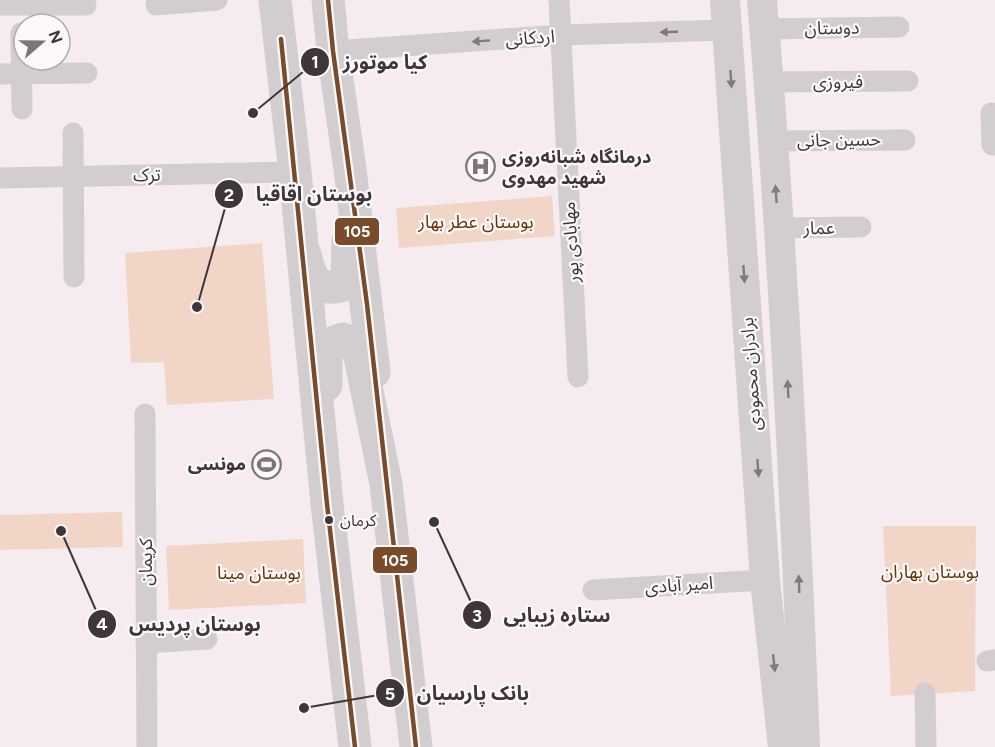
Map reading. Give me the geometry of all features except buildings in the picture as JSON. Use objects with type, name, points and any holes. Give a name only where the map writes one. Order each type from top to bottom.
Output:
[{"type":"highway","points":[[275,0],[295,172],[327,504],[355,747]]},
{"type":"highway","points":[[328,0],[367,304],[416,747]]},
{"type":"highway","points":[[295,172],[301,235],[309,270],[318,285],[328,289],[340,286],[347,276],[350,169]]},
{"type":"highway","points":[[327,504],[326,356],[332,343],[343,339],[352,343],[359,352],[386,484]]},
{"type":"main road","name":"برادران محمودی","points":[[725,0],[765,580],[783,747]]},
{"type":"main road","name":"برادران محمودی","points":[[763,15],[773,141],[799,578],[805,747]]},
{"type":"main road","points":[[727,30],[763,15]]},
{"type":"street","points":[[156,4],[217,0]]},
{"type":"street","name":"مهابادی پور","points":[[559,0],[578,377]]},
{"type":"street","points":[[0,5],[86,5]]},
{"type":"street","name":"دوستان","points":[[763,15],[899,27]]},
{"type":"street","name":"اردکانی","points":[[333,51],[561,35],[727,30]]},
{"type":"street","points":[[0,74],[87,73]]},
{"type":"street","points":[[22,74],[22,109]]},
{"type":"street","name":"فیروزی","points":[[769,82],[908,81]]},
{"type":"street","points":[[991,113],[993,150]]},
{"type":"street","points":[[73,133],[74,277]]},
{"type":"street","name":"حسین جانی","points":[[773,141],[906,140]]},
{"type":"street","name":"ترک","points":[[0,178],[295,172]]},
{"type":"street","name":"عمار","points":[[778,228],[861,227]]},
{"type":"street","name":"کریمان","points":[[145,414],[147,747]]},
{"type":"street","name":"امیر آبادی","points":[[593,590],[765,580]]},
{"type":"street","points":[[146,642],[207,639]]},
{"type":"street","points":[[926,693],[926,747]]},
{"type":"green space","name":"بوستان عطر بهار","points":[[552,196],[555,236],[399,248],[396,208]]},
{"type":"green space","points":[[262,243],[274,399],[167,405],[164,362],[131,363],[125,253]]},
{"type":"green space","points":[[122,512],[123,547],[0,550],[0,515]]},
{"type":"green space","name":"بوستان بهاران","points":[[883,526],[976,526],[975,691],[891,696]]},
{"type":"green space","name":"بوستان مینا","points":[[303,539],[306,603],[169,610],[166,546]]},
{"type":"transit line","name":"105","points":[[328,0],[367,304],[416,747]]},
{"type":"transit line","name":"105","points":[[281,39],[327,504],[355,747]]},
{"type":"place","name":"کیا موتورز","points":[[253,113]]},
{"type":"place","name":"درمانگاه شبانه‌روزی شهید مهدوی","points":[[481,167]]},
{"type":"place","name":"بوستان اقاقیا","points":[[197,307]]},
{"type":"place","name":"مونسی","points":[[267,464]]},
{"type":"place","name":"کرمان","points":[[329,520]]},
{"type":"place","name":"ستاره زیبایی","points":[[434,522]]},
{"type":"place","name":"بوستان پردیس","points":[[61,531]]},
{"type":"place","name":"بانک پارسیان","points":[[304,708]]}]
